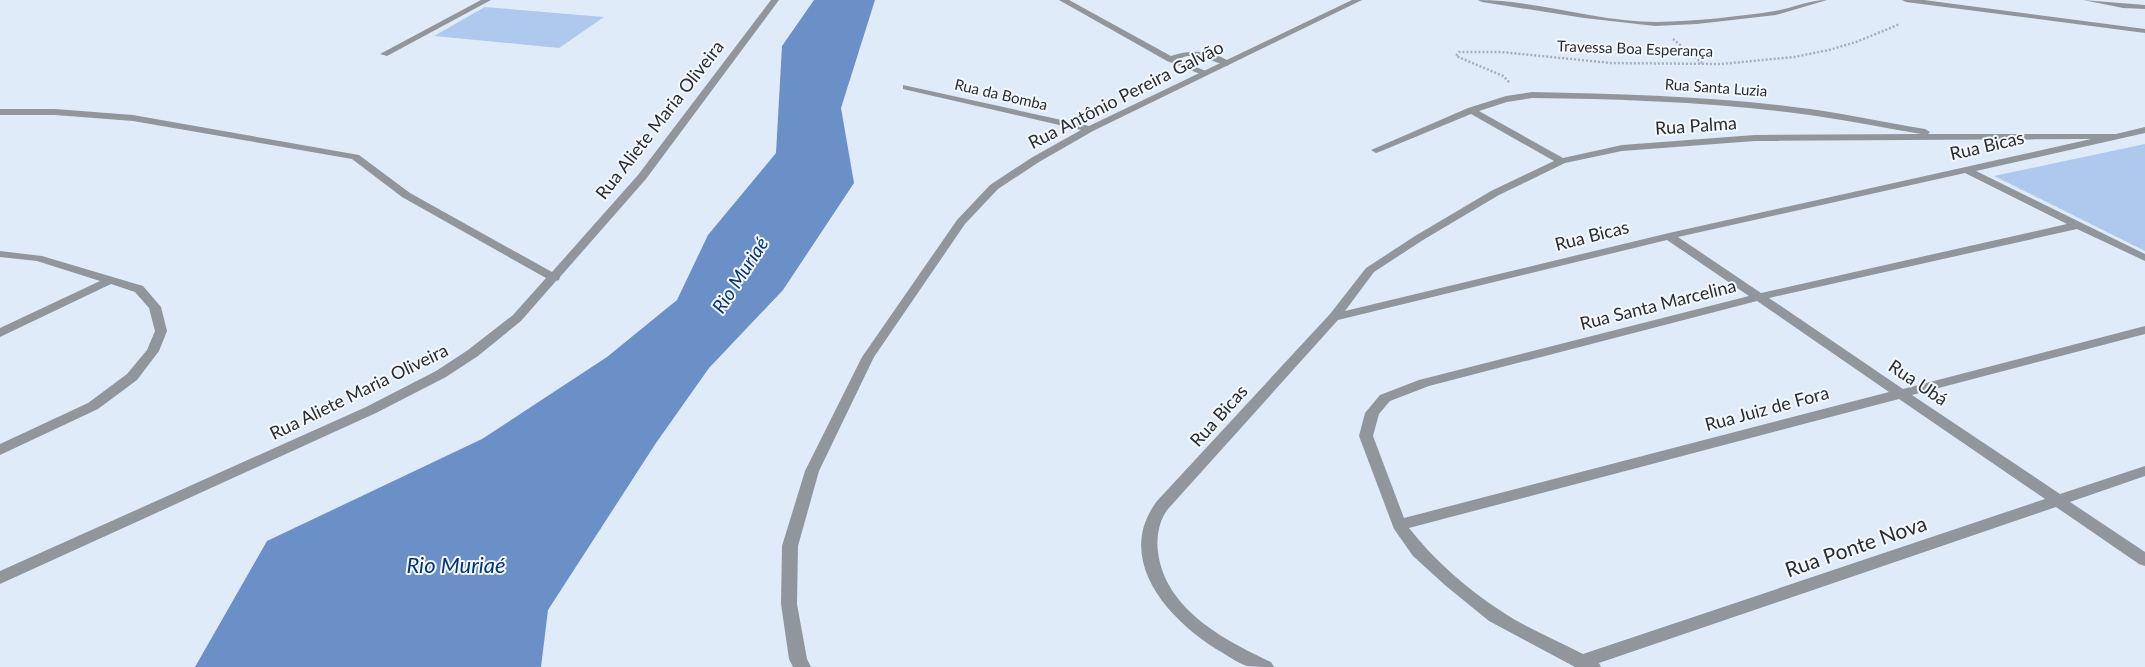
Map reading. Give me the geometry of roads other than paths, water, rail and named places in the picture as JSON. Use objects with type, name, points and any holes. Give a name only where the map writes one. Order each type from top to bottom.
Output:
[{"type":"street","points":[[384,54],[487,0]]},
{"type":"street","name":"Rua Aliete Maria Oliveira","points":[[0,578],[371,410],[440,374],[473,353],[517,318],[555,278],[642,177],[775,0]]},
{"type":"street","points":[[1062,0],[1170,59],[1206,73]]},
{"type":"street","name":"Rua Antônio Pereira Galvão","points":[[802,667],[798,659],[788,604],[790,546],[812,471],[868,357],[961,222],[994,187],[1035,160],[1090,129],[1358,0]]},
{"type":"street","points":[[1482,0],[1584,16],[1655,24],[1697,22],[1776,13],[1823,0]]},
{"type":"street","points":[[1906,0],[2145,31]]},
{"type":"street","points":[[2087,0],[2123,6],[2145,7]]},
{"type":"street","points":[[1170,59],[1195,52],[1227,64]]},
{"type":"street","name":"Rua da Bomba","points":[[906,88],[1090,129]]},
{"type":"street","name":"Rua Santa Luzia","points":[[1376,150],[1471,110],[1506,99],[1525,96],[1563,95],[1750,105],[1805,111],[1957,137]]},
{"type":"street","points":[[1471,110],[1562,160]]},
{"type":"street","points":[[0,112],[55,112],[133,118],[355,157],[406,195],[555,278]]},
{"type":"street","name":"Rua Bicas","points":[[1265,667],[1238,655],[1210,637],[1168,600],[1156,580],[1150,559],[1148,541],[1156,515],[1179,486],[1334,317],[1669,236],[2145,130]]},
{"type":"street","name":"Rua Palma","points":[[1334,317],[1370,270],[1419,238],[1495,193],[1562,160],[1622,148],[1745,139],[2114,136]]},
{"type":"street","points":[[1966,170],[2145,258]]},
{"type":"street","name":"Rua Santa Marcelina","points":[[1587,665],[1494,616],[1452,582],[1420,552],[1399,525],[1366,436],[1372,413],[1385,398],[1424,383],[1759,297],[2078,225]]},
{"type":"street","name":"Rua Ubá","points":[[1669,236],[2145,560]]},
{"type":"street","points":[[0,254],[38,258],[139,288],[155,307],[161,331],[153,352],[132,377],[93,406],[0,450]]},
{"type":"street","points":[[0,333],[111,280]]},
{"type":"street","name":"Rua Juiz de Fora","points":[[1399,525],[2145,330]]},
{"type":"street","name":"Rua Ponte Nova","points":[[1587,665],[2145,471]]},
{"type":"water","name":"Rio Muriaé","points":[[814,0],[875,0],[841,108],[854,183],[783,290],[709,368],[656,443],[548,610],[541,667],[195,667],[267,541],[482,439],[607,357],[677,300],[708,235],[776,153],[782,46]]}]
